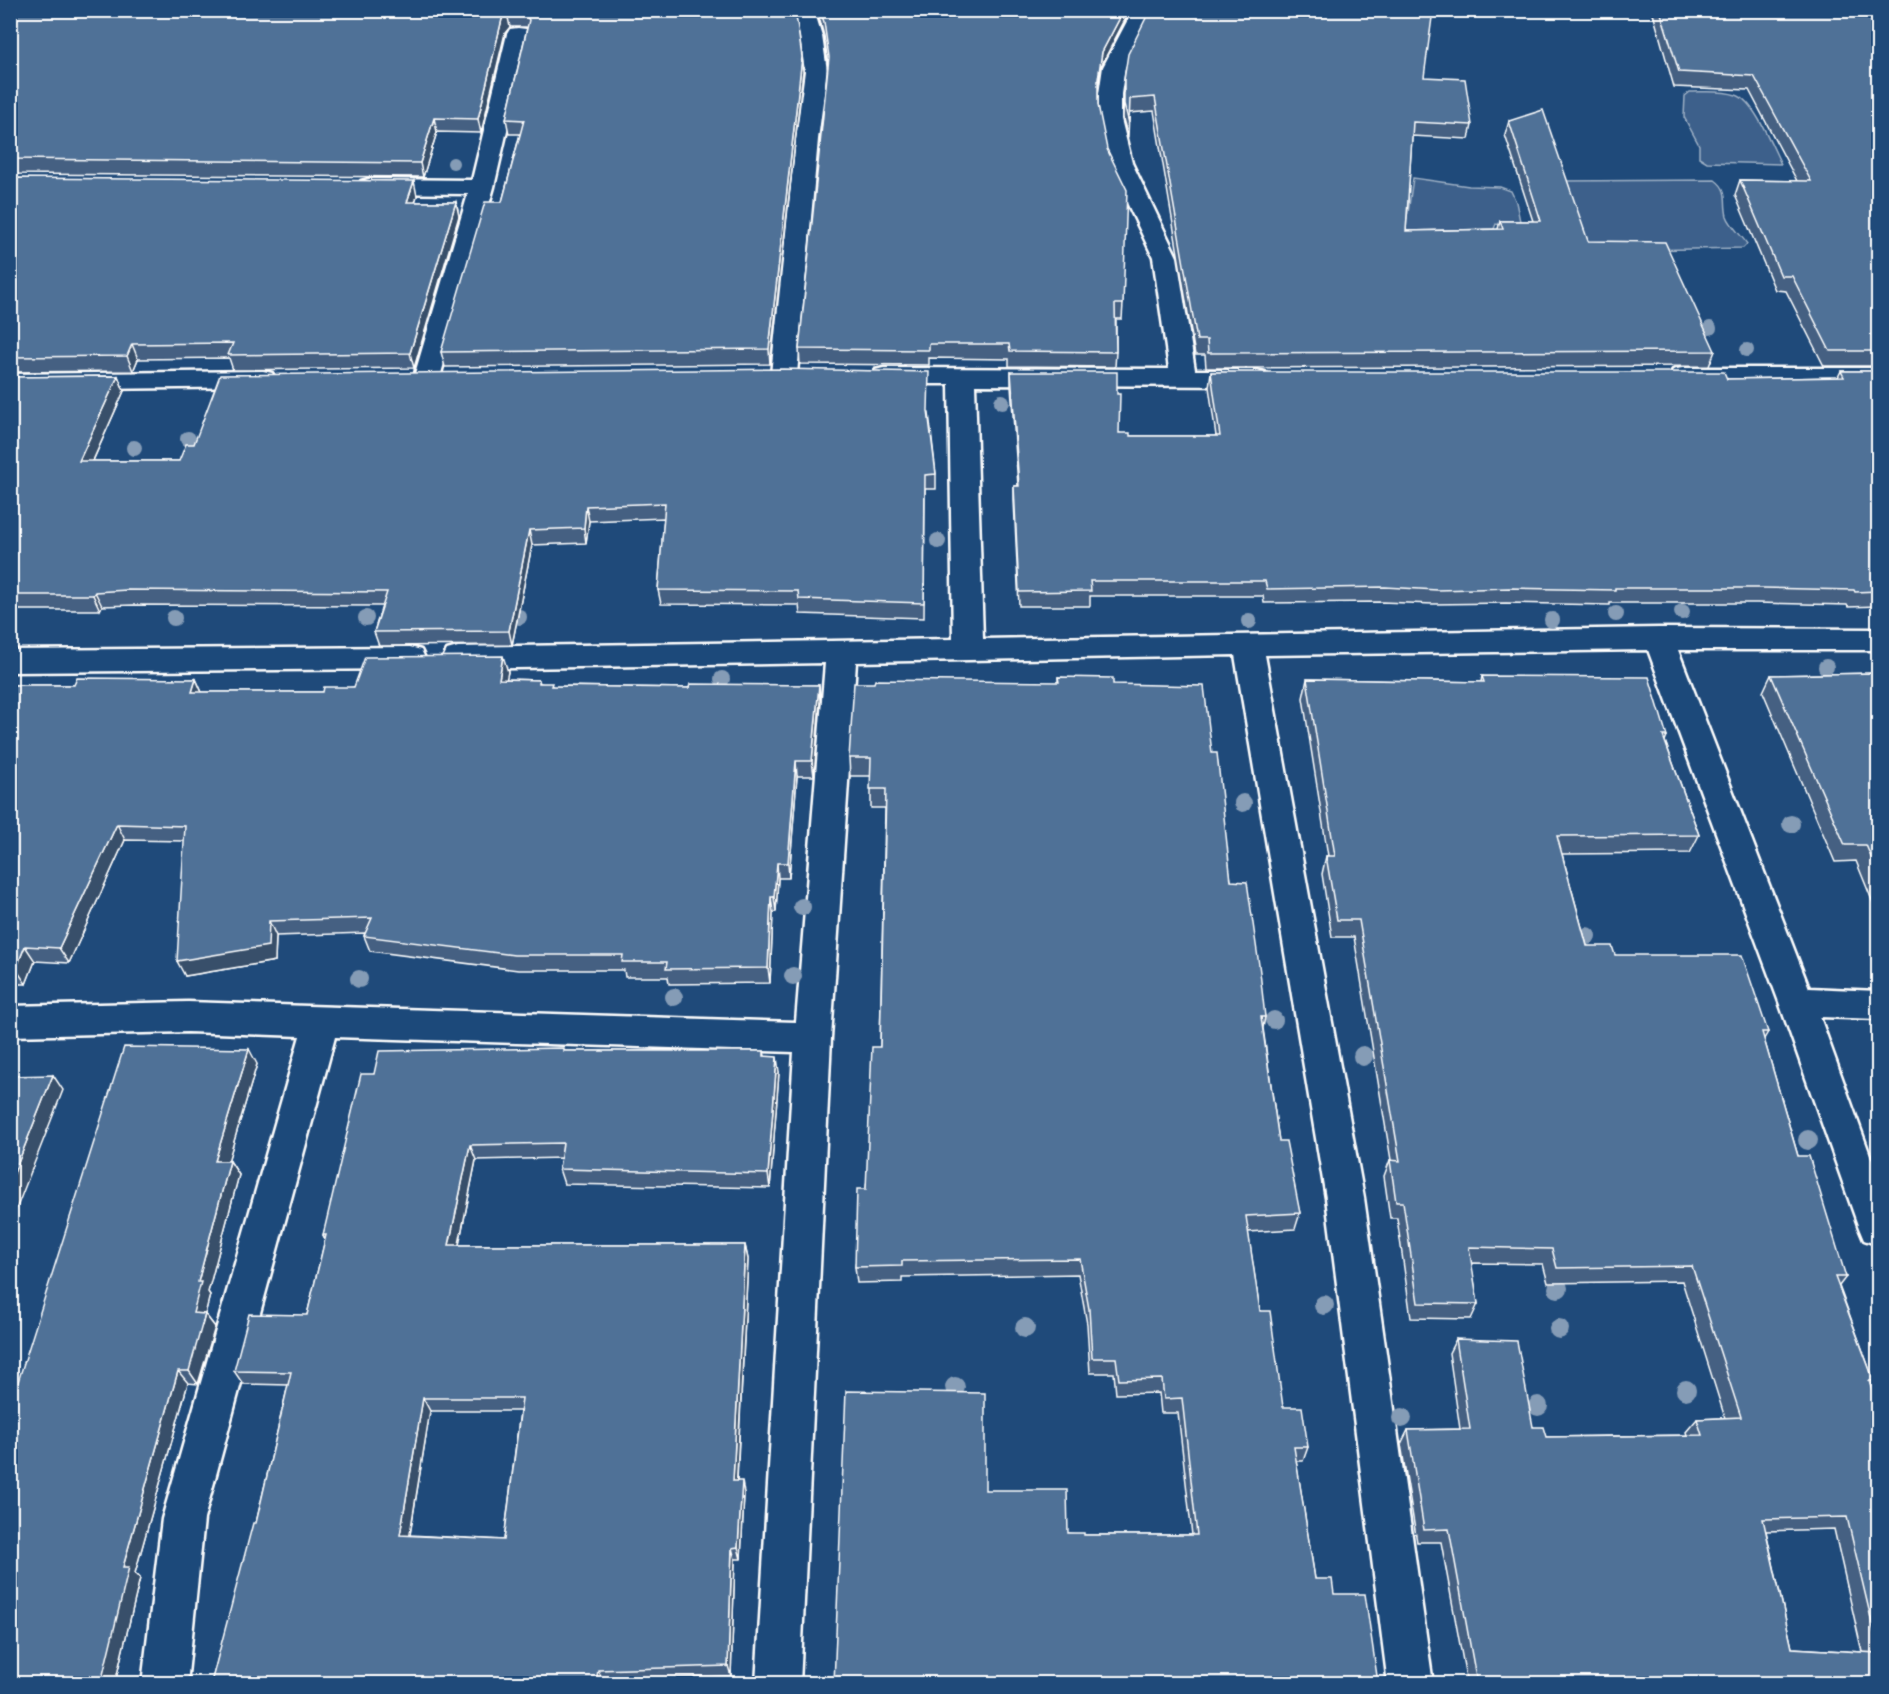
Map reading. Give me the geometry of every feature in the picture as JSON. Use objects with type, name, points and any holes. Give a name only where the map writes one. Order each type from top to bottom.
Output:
[{"type":"street","points":[[784,374],[807,139],[816,71],[811,36],[803,10]]},
{"type":"street","points":[[1144,10],[1114,67],[1110,94],[1110,119],[1120,164],[1165,257],[1183,378]]},
{"type":"street","points":[[427,377],[483,187],[518,34]]},
{"type":"street","points":[[351,186],[483,187]]},
{"type":"street","points":[[855,375],[1279,378]]},
{"type":"street","points":[[1663,376],[1878,376]]},
{"type":"street","points":[[962,377],[968,649]]},
{"type":"street","points":[[10,382],[284,379]]},
{"type":"street","points":[[1659,639],[1797,1002],[1878,1228]]},
{"type":"street","points":[[10,662],[841,653],[1248,644],[1878,639]]},
{"type":"street","points":[[1248,644],[1345,1198],[1411,1683]]},
{"type":"street","points":[[778,1683],[813,1038],[841,653]]},
{"type":"street","points":[[1797,1002],[1878,1005]]},
{"type":"street","points":[[10,1021],[188,1017],[813,1038]]},
{"type":"street","points":[[164,1683],[183,1519],[321,1023]]},
{"type":"shaded area","points":[[1690,92],[1725,92],[1743,99],[1762,125],[1781,164],[1707,162],[1699,157],[1699,145],[1684,117],[1685,96]]},
{"type":"shaded area","points":[[1413,178],[1469,186],[1500,187],[1511,191],[1520,221],[1515,228],[1496,224],[1490,238],[1416,243],[1401,228],[1408,213]]},
{"type":"shaded area","points":[[1715,180],[1723,188],[1727,216],[1747,244],[1743,248],[1587,251],[1560,181]]},
{"type":"building","points":[[10,10],[794,10],[802,57],[769,349],[441,352],[485,202],[502,202],[524,120],[506,119],[529,20],[524,13],[507,13],[502,19],[478,119],[434,118],[420,163],[10,159]]},
{"type":"building","points":[[820,10],[1124,10],[1102,52],[1098,79],[1098,105],[1107,149],[1127,190],[1123,304],[1115,304],[1116,352],[1010,351],[1009,344],[929,344],[929,350],[799,349],[829,57]]},
{"type":"building","points":[[1150,10],[1433,10],[1424,77],[1465,79],[1472,125],[1413,122],[1406,231],[1503,229],[1500,221],[1541,221],[1509,121],[1543,110],[1588,241],[1665,242],[1715,351],[1208,353],[1207,340],[1197,340],[1155,97],[1130,99],[1129,123],[1124,104],[1124,80],[1128,54]]},
{"type":"building","points":[[1660,10],[1878,10],[1878,351],[1830,351],[1792,276],[1781,276],[1740,180],[1811,181],[1754,76],[1679,72]]},
{"type":"building","points":[[10,178],[414,181],[407,202],[456,202],[410,353],[228,355],[233,343],[132,344],[127,356],[10,357]]},
{"type":"building","points":[[783,369],[929,372],[928,411],[936,474],[925,475],[924,603],[799,599],[798,591],[658,590],[665,503],[586,506],[584,528],[529,530],[509,631],[374,632],[387,592],[127,590],[95,592],[93,595],[10,595],[10,377],[118,376],[79,461],[179,461],[186,444],[194,444],[220,375]]},
{"type":"building","points":[[1841,371],[1878,371],[1878,591],[1763,588],[1267,589],[1265,581],[1090,581],[1091,591],[1019,592],[1014,486],[1019,486],[1011,372],[1117,372],[1117,394],[1120,394],[1119,433],[1130,433],[1130,436],[1220,436],[1211,372],[1724,372],[1727,379],[1844,377]]},
{"type":"building","points":[[503,656],[499,679],[539,680],[539,683],[552,683],[551,686],[689,688],[690,684],[819,685],[812,761],[796,761],[788,863],[777,863],[774,897],[771,897],[768,968],[666,969],[667,962],[622,962],[623,955],[514,955],[364,936],[372,918],[269,921],[268,946],[177,961],[185,826],[117,824],[59,948],[25,946],[16,969],[10,969],[10,685],[74,685],[77,678],[196,679],[192,692],[323,692],[324,687],[354,687],[365,657]]},
{"type":"building","points":[[1878,673],[1878,874],[1866,845],[1845,845],[1771,675]]},
{"type":"building","points":[[1482,676],[1649,677],[1667,736],[1663,736],[1699,835],[1557,836],[1587,946],[1612,946],[1615,955],[1742,955],[1768,1032],[1762,1032],[1798,1156],[1809,1156],[1846,1277],[1835,1277],[1874,1381],[1869,1381],[1878,1409],[1878,1648],[1847,1517],[1763,1519],[1792,1648],[1878,1653],[1878,1683],[1477,1683],[1449,1529],[1424,1530],[1408,1430],[1470,1429],[1456,1339],[1517,1341],[1533,1427],[1543,1427],[1546,1437],[1702,1435],[1697,1419],[1741,1417],[1692,1266],[1557,1268],[1552,1249],[1469,1247],[1478,1304],[1418,1303],[1403,1202],[1396,1202],[1390,1160],[1400,1161],[1359,920],[1337,920],[1326,856],[1335,856],[1307,679],[1484,682]]},
{"type":"building","points":[[1058,677],[1113,678],[1113,684],[1204,686],[1212,753],[1217,753],[1231,881],[1247,882],[1265,1017],[1261,1017],[1279,1141],[1286,1141],[1300,1213],[1246,1216],[1260,1311],[1270,1311],[1283,1407],[1302,1407],[1308,1447],[1294,1447],[1315,1579],[1332,1579],[1334,1594],[1365,1594],[1378,1683],[834,1683],[846,1391],[985,1393],[985,1490],[1067,1490],[1068,1533],[1197,1535],[1182,1398],[1164,1399],[1162,1379],[1119,1380],[1116,1358],[1092,1358],[1089,1309],[1080,1259],[902,1261],[902,1266],[855,1267],[857,1189],[866,1189],[872,1047],[880,1047],[886,789],[870,789],[871,758],[849,758],[854,683],[874,683],[875,680],[1059,682]]},
{"type":"building","points":[[124,1047],[249,1049],[215,1161],[230,1161],[198,1282],[201,1282],[193,1313],[205,1314],[189,1371],[178,1371],[123,1567],[129,1567],[101,1683],[10,1683],[10,1407]]},
{"type":"building","points":[[564,1048],[564,1051],[764,1051],[764,1056],[777,1057],[768,1174],[559,1169],[563,1143],[470,1145],[449,1245],[745,1245],[733,1481],[742,1481],[738,1547],[732,1548],[728,1666],[598,1670],[596,1683],[211,1683],[253,1523],[256,1523],[291,1372],[234,1371],[249,1314],[307,1315],[326,1235],[323,1235],[361,1074],[374,1074],[379,1051]],"holes":[[[423,1398],[522,1398],[504,1540],[400,1535]]]},
{"type":"building","points":[[53,1075],[10,1183],[10,1076]]}]
